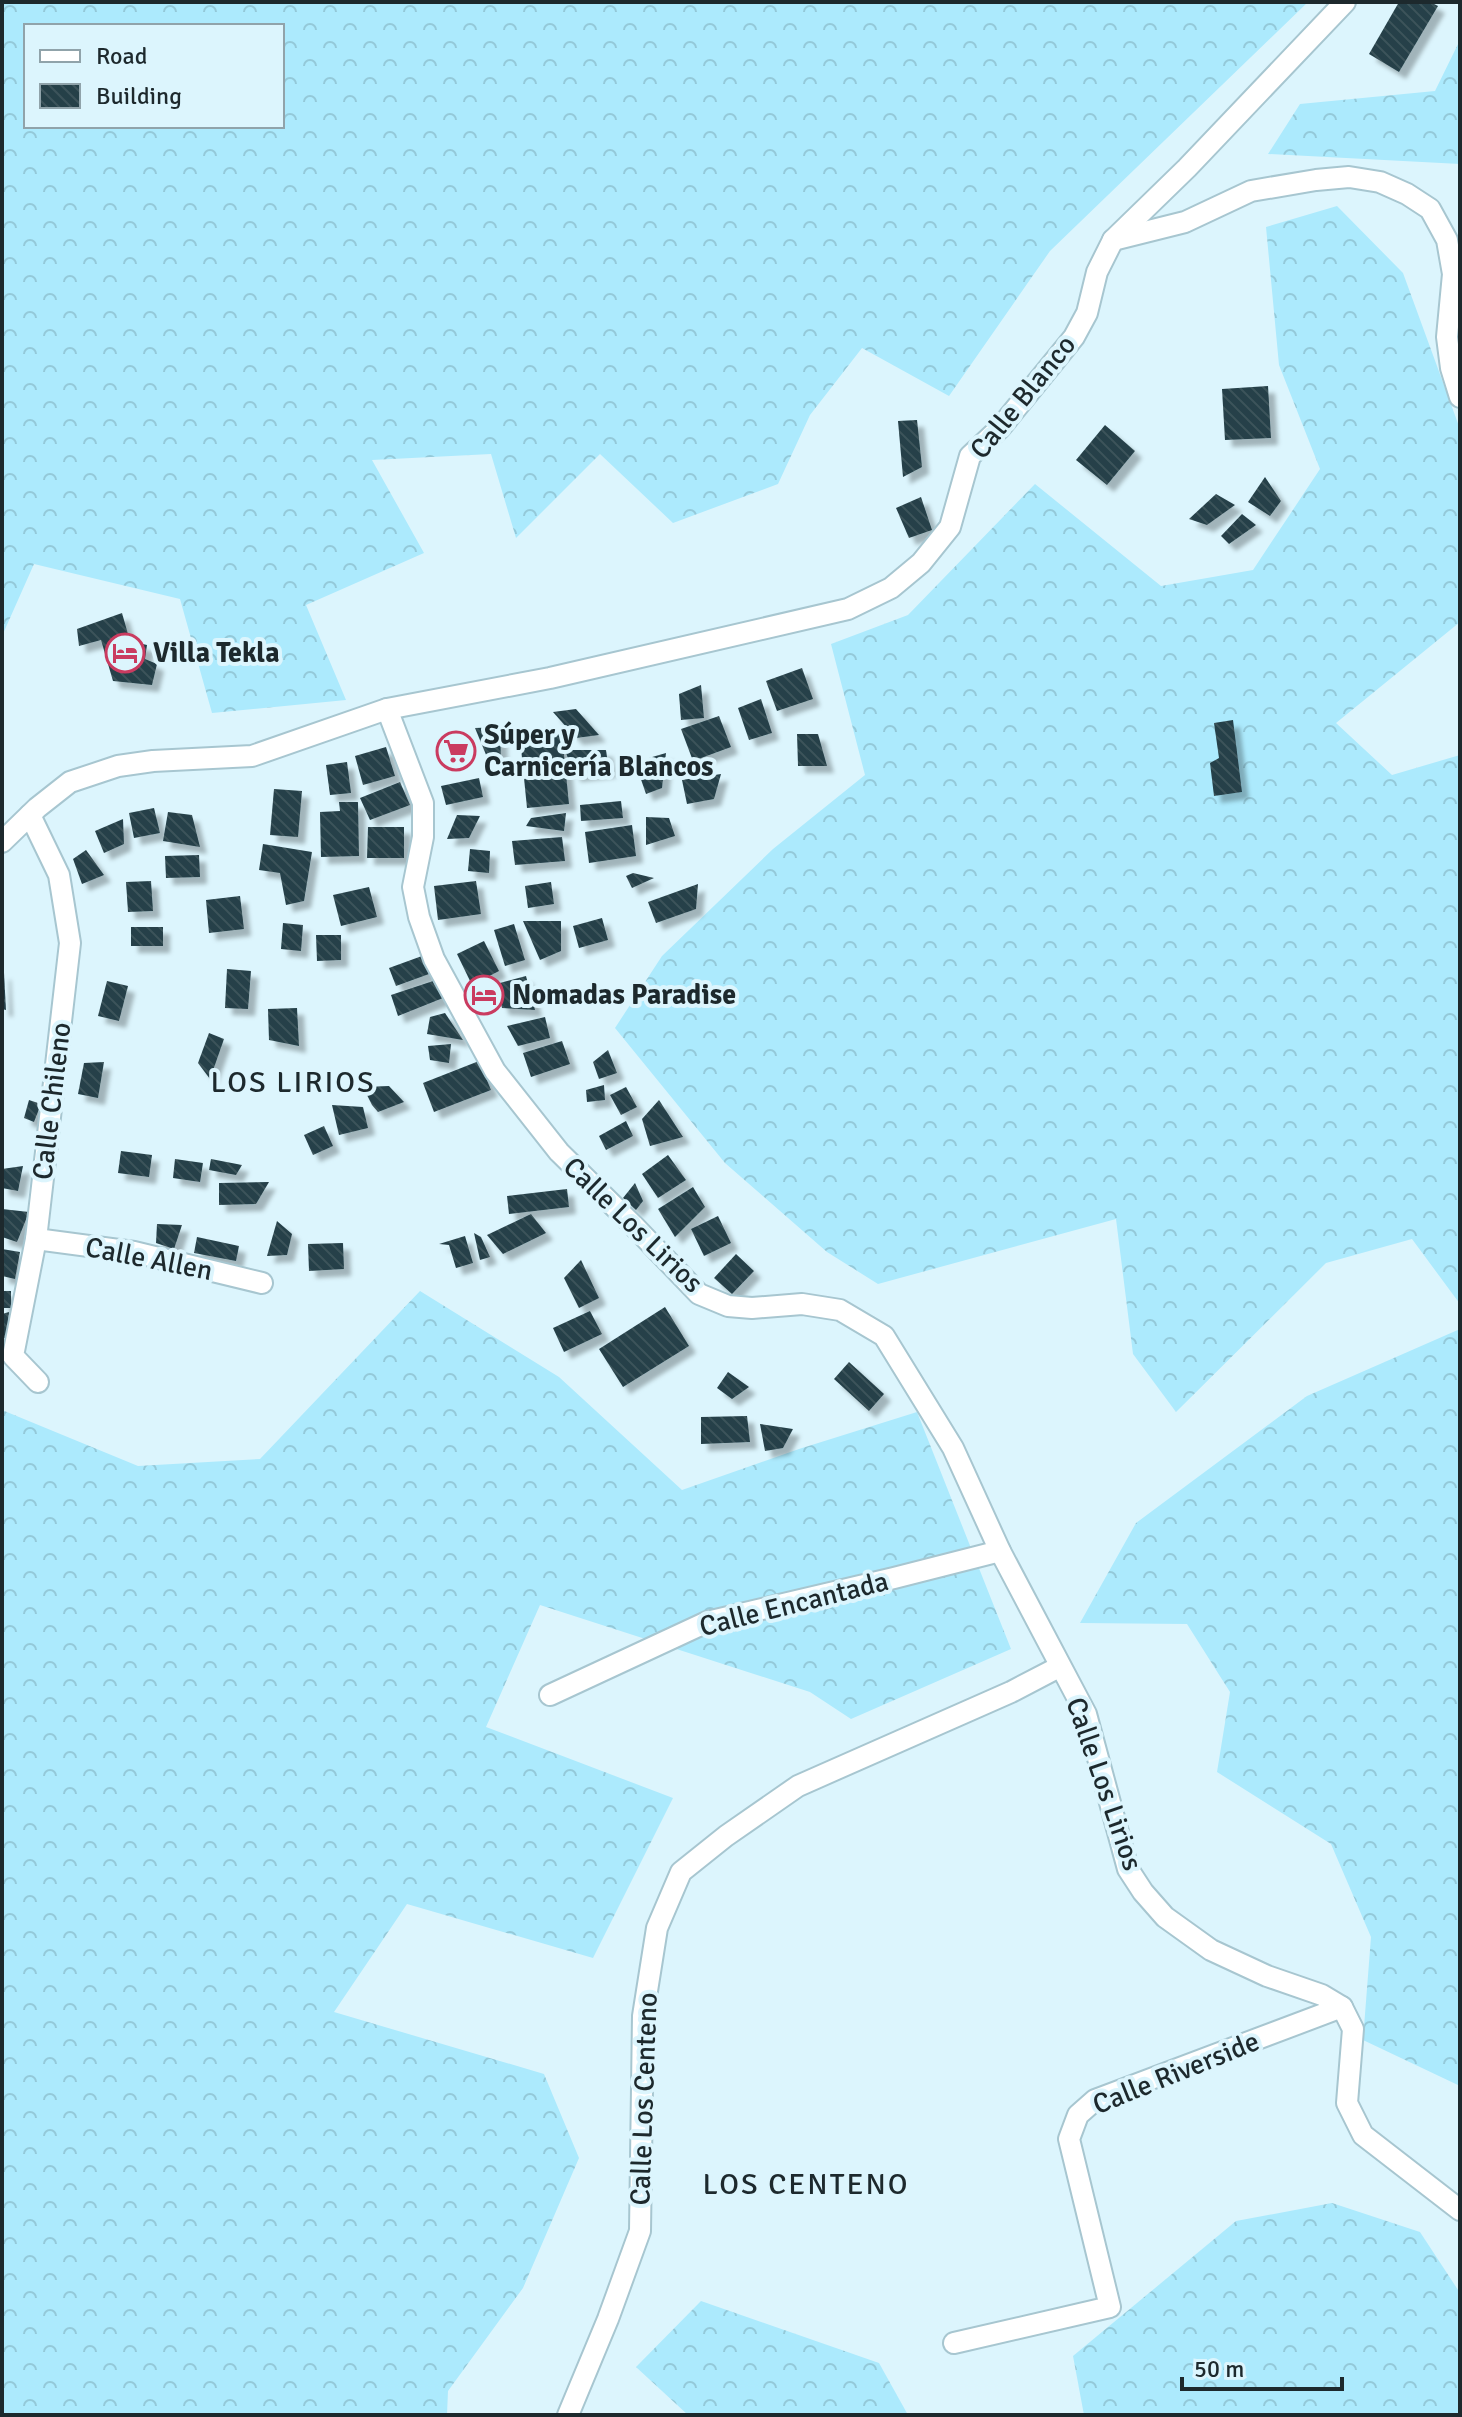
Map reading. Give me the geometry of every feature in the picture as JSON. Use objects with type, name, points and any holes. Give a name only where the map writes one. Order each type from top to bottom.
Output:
[{"type":"street","name":"Calle Blanco","points":[[387,709],[550,678],[848,609],[891,588],[921,563],[950,527],[970,456],[1000,428],[1074,337],[1087,313],[1097,272],[1113,240],[1187,168],[1345,2]]},
{"type":"street","points":[[1113,240],[1185,222],[1251,191],[1316,180],[1349,177],[1380,182],[1407,194],[1430,209],[1447,240],[1453,274],[1447,337],[1451,368],[1460,397]]},
{"type":"street","points":[[2,842],[70,782],[118,766],[153,761],[252,756],[387,709]]},
{"type":"street","name":"Calle Los Lirios","points":[[387,709],[423,803],[423,837],[413,887],[419,917],[434,959],[495,1071],[559,1152],[699,1294],[728,1306],[752,1308],[802,1304],[840,1310],[884,1336],[953,1448],[1000,1551],[1086,1714],[1128,1869],[1143,1892],[1165,1917],[1211,1950],[1267,1976],[1322,1995],[1342,2007]]},
{"type":"street","name":"Calle Chileno","points":[[30,815],[59,875],[70,943],[36,1239],[13,1356],[38,1382]]},
{"type":"street","name":"Calle Allen","points":[[36,1239],[134,1252],[262,1283]]},
{"type":"street","name":"Calle Encantada","points":[[550,1695],[707,1622],[1000,1551]]},
{"type":"street","name":"Calle Los Centeno","points":[[568,2415],[640,2231],[643,2016],[657,1928],[681,1872],[798,1786],[1011,1692],[1059,1667]]},
{"type":"street","points":[[1342,2007],[1353,2029],[1347,2103],[1363,2135],[1460,2210]]},
{"type":"street","name":"Calle Riverside","points":[[954,2343],[1110,2307],[1069,2139],[1078,2115],[1095,2100],[1342,2007]]},
{"type":"green space","points":[[2,2],[1308,2],[1050,251],[949,396],[862,348],[810,415],[778,484],[673,523],[600,454],[516,538],[491,454],[372,460],[424,553],[306,605],[346,700],[212,713],[180,599],[34,564],[2,636]]},
{"type":"green space","points":[[1460,40],[1460,164],[1268,154],[1300,104],[1435,91]]},
{"type":"green space","points":[[1337,206],[1403,273],[1460,429],[1460,622],[1336,723],[1392,775],[1460,755],[1460,1304],[1412,1239],[1326,1263],[1176,1412],[1133,1354],[1116,1219],[878,1284],[827,1252],[725,1163],[615,1028],[662,956],[773,849],[865,775],[831,644],[908,615],[1035,484],[1161,586],[1253,570],[1320,469],[1279,365],[1266,227]]},
{"type":"green space","points":[[420,1291],[559,1377],[682,1490],[917,1412],[1011,1649],[851,1719],[810,1692],[540,1605],[486,1727],[673,1798],[593,1958],[407,1904],[334,2012],[544,2074],[579,2158],[523,2288],[448,2391],[447,2415],[2,2415],[2,1410],[138,1466],[260,1459]]},
{"type":"green space","points":[[1460,1329],[1460,2086],[1363,2040],[1371,1937],[1331,1844],[1217,1772],[1230,1692],[1187,1624],[1080,1623],[1136,1523],[1307,1396]]},
{"type":"green space","points":[[1332,2203],[1420,2232],[1460,2293],[1460,2415],[1084,2415],[1073,2356],[1236,2221]]},
{"type":"green space","points":[[701,2301],[879,2363],[908,2415],[688,2415],[636,2367]]},
{"type":"building","points":[[1399,2],[1430,2],[1438,6],[1399,72],[1369,54]]},
{"type":"building","points":[[1268,386],[1271,438],[1225,440],[1222,389]]},
{"type":"building","points":[[917,420],[922,467],[903,477],[898,421]]},
{"type":"building","points":[[1105,425],[1135,451],[1107,485],[1076,460]]},
{"type":"building","points":[[1265,477],[1281,501],[1270,516],[1248,502]]},
{"type":"building","points":[[1216,494],[1235,505],[1207,525],[1189,519]]},
{"type":"building","points":[[921,497],[932,530],[909,538],[896,508]]},
{"type":"building","points":[[1242,514],[1256,525],[1229,544],[1221,536]]},
{"type":"building","name":"Villa Tekla","points":[[122,613],[130,641],[147,645],[145,659],[157,664],[152,685],[113,681],[101,640],[79,646],[77,629]]},
{"type":"building","points":[[802,668],[813,699],[777,711],[766,681]]},
{"type":"building","points":[[701,685],[704,718],[681,720],[679,694]]},
{"type":"building","points":[[761,699],[772,733],[749,740],[738,708]]},
{"type":"building","points":[[576,709],[599,735],[576,738],[553,712]]},
{"type":"building","points":[[719,716],[731,747],[693,761],[681,729]]},
{"type":"building","points":[[1233,720],[1242,792],[1214,796],[1210,763],[1219,758],[1214,723]]},
{"type":"building","points":[[500,727],[501,761],[489,762],[475,728]]},
{"type":"building","points":[[562,734],[569,804],[527,808],[520,738]]},
{"type":"building","points":[[797,734],[818,734],[827,766],[798,766]]},
{"type":"building","points":[[386,747],[395,776],[363,785],[355,756]]},
{"type":"building","points":[[565,750],[606,750],[609,771],[574,775]]},
{"type":"building","points":[[666,753],[662,788],[646,794],[635,762]]},
{"type":"building","points":[[347,762],[351,793],[330,795],[326,765]]},
{"type":"building","points":[[721,774],[714,799],[687,804],[682,780]]},
{"type":"building","points":[[479,778],[483,797],[446,805],[441,786]]},
{"type":"building","points":[[400,782],[410,805],[370,820],[360,798]]},
{"type":"building","points":[[274,789],[302,791],[298,837],[270,835]]},
{"type":"building","points":[[621,801],[623,818],[581,821],[580,805]]},
{"type":"building","points":[[339,802],[358,802],[359,856],[321,857],[320,812],[340,811]]},
{"type":"building","points":[[154,808],[160,833],[134,838],[129,813]]},
{"type":"building","points":[[168,812],[192,815],[200,847],[163,841]]},
{"type":"building","points":[[566,813],[564,831],[526,826],[531,818]]},
{"type":"building","points":[[457,815],[480,816],[469,838],[447,839]]},
{"type":"building","points":[[646,817],[669,818],[675,836],[646,845]]},
{"type":"building","points":[[123,819],[124,844],[104,853],[95,831]]},
{"type":"building","points":[[632,825],[636,856],[589,863],[585,832]]},
{"type":"building","points":[[368,827],[404,827],[404,858],[367,858]]},
{"type":"building","points":[[562,837],[565,861],[515,865],[512,841]]},
{"type":"building","points":[[263,844],[312,852],[304,901],[286,905],[280,873],[259,870]]},
{"type":"building","points":[[470,849],[490,851],[489,873],[468,871]]},
{"type":"building","points":[[86,850],[104,875],[82,884],[73,859]]},
{"type":"building","points":[[199,855],[200,877],[166,878],[165,856]]},
{"type":"building","points":[[633,873],[654,878],[632,888],[626,876]]},
{"type":"building","points":[[151,881],[153,911],[128,912],[126,882]]},
{"type":"building","points":[[476,881],[481,914],[438,920],[434,886]]},
{"type":"building","points":[[551,882],[554,904],[528,908],[525,886]]},
{"type":"building","points":[[698,884],[696,909],[656,923],[648,902]]},
{"type":"building","points":[[369,887],[377,917],[341,926],[333,895]]},
{"type":"building","points":[[240,896],[244,929],[209,933],[206,900]]},
{"type":"building","points":[[602,918],[608,940],[579,948],[573,926]]},
{"type":"building","points":[[523,921],[561,921],[561,951],[540,960]]},
{"type":"building","points":[[283,923],[303,925],[301,951],[281,949]]},
{"type":"building","points":[[514,924],[525,960],[505,966],[494,930]]},
{"type":"building","points":[[131,927],[163,927],[163,946],[131,946]]},
{"type":"building","points":[[316,935],[341,935],[341,960],[317,961]]},
{"type":"building","points":[[484,941],[499,971],[472,985],[457,954]]},
{"type":"building","points":[[422,956],[429,974],[396,986],[389,968]]},
{"type":"building","points":[[227,969],[251,971],[248,1009],[225,1008]]},
{"type":"building","points":[[4,973],[6,1010],[2,1009]]},
{"type":"building","points":[[526,976],[535,1010],[502,1008],[496,984]]},
{"type":"building","points":[[107,981],[128,986],[119,1021],[98,1016]]},
{"type":"building","points":[[433,981],[443,998],[398,1016],[391,995]]},
{"type":"building","points":[[297,1008],[299,1046],[269,1040],[268,1009]]},
{"type":"building","points":[[445,1013],[463,1040],[427,1034],[430,1017]]},
{"type":"building","points":[[545,1017],[550,1038],[518,1046],[507,1026]]},
{"type":"building","points":[[209,1033],[224,1039],[210,1079],[198,1063]]},
{"type":"building","points":[[562,1041],[570,1064],[531,1077],[523,1053]]},
{"type":"building","points":[[451,1044],[449,1063],[430,1060],[428,1046]]},
{"type":"building","points":[[608,1050],[617,1073],[599,1079],[593,1062]]},
{"type":"building","points":[[479,1061],[491,1090],[434,1112],[423,1083]]},
{"type":"building","points":[[104,1062],[98,1098],[78,1094],[84,1063]]},
{"type":"building","points":[[604,1085],[605,1100],[587,1102],[586,1090]]},
{"type":"building","points":[[389,1086],[404,1102],[378,1112],[363,1087]]},
{"type":"building","points":[[626,1087],[637,1107],[621,1115],[610,1095]]},
{"type":"building","points":[[29,1100],[41,1104],[34,1122],[24,1118]]},
{"type":"building","points":[[659,1100],[683,1137],[650,1146],[642,1119]]},
{"type":"building","points":[[332,1105],[363,1107],[368,1128],[339,1135]]},
{"type":"building","points":[[626,1121],[633,1136],[606,1150],[599,1136]]},
{"type":"building","points":[[324,1126],[333,1146],[313,1155],[304,1135]]},
{"type":"building","points":[[121,1151],[152,1155],[149,1177],[118,1173]]},
{"type":"building","points":[[668,1155],[686,1180],[658,1198],[642,1174]]},
{"type":"building","points":[[175,1159],[203,1163],[200,1182],[173,1178]]},
{"type":"building","points":[[211,1159],[242,1165],[236,1175],[209,1170]]},
{"type":"building","points":[[23,1166],[18,1191],[2,1188],[2,1169]]},
{"type":"building","points":[[269,1182],[256,1204],[219,1205],[219,1183]]},
{"type":"building","points":[[635,1183],[643,1201],[636,1210],[623,1198]]},
{"type":"building","points":[[693,1187],[705,1207],[675,1237],[658,1209]]},
{"type":"building","points":[[567,1189],[569,1207],[509,1214],[507,1196]]},
{"type":"building","points":[[2,1209],[29,1212],[17,1242],[2,1237]]},
{"type":"building","points":[[531,1214],[546,1233],[503,1254],[487,1235]]},
{"type":"building","points":[[718,1216],[731,1243],[704,1256],[691,1229]]},
{"type":"building","points":[[277,1221],[292,1234],[287,1255],[267,1256]]},
{"type":"building","points":[[157,1224],[182,1225],[174,1249],[156,1243]]},
{"type":"building","points":[[474,1233],[481,1237],[490,1257],[480,1260]]},
{"type":"building","points":[[465,1236],[473,1263],[456,1268],[449,1245],[439,1244]]},
{"type":"building","points":[[197,1237],[239,1246],[236,1261],[194,1253]]},
{"type":"building","points":[[343,1243],[344,1269],[309,1271],[308,1244]]},
{"type":"building","points":[[2,1249],[20,1252],[15,1279],[2,1276]]},
{"type":"building","points":[[736,1254],[754,1271],[732,1294],[714,1278]]},
{"type":"building","points":[[581,1260],[599,1298],[579,1308],[564,1278]]},
{"type":"building","points":[[2,1291],[11,1291],[11,1308],[2,1308]]},
{"type":"building","points":[[665,1307],[689,1346],[623,1387],[599,1349]]},
{"type":"building","points":[[590,1311],[602,1334],[564,1352],[553,1328]]},
{"type":"building","points":[[9,1312],[7,1338],[2,1338],[2,1314]]},
{"type":"building","points":[[849,1362],[884,1394],[869,1411],[834,1379]]},
{"type":"building","points":[[728,1372],[749,1387],[732,1399],[717,1388]]},
{"type":"building","points":[[747,1416],[750,1442],[701,1444],[701,1417]]},
{"type":"building","points":[[760,1424],[793,1429],[783,1448],[765,1451]]},
{"type":"place","name":"Villa Tekla","points":[[125,653]]},
{"type":"place","name":"Súper y Carnicería Blancos","points":[[456,751]]},
{"type":"place","name":"Nomadas Paradise","points":[[484,995]]},
{"type":"district","name":"LOS LIRIOS","points":[[293,1082]]},
{"type":"district","name":"LOS CENTENO","points":[[806,2184]]}]
